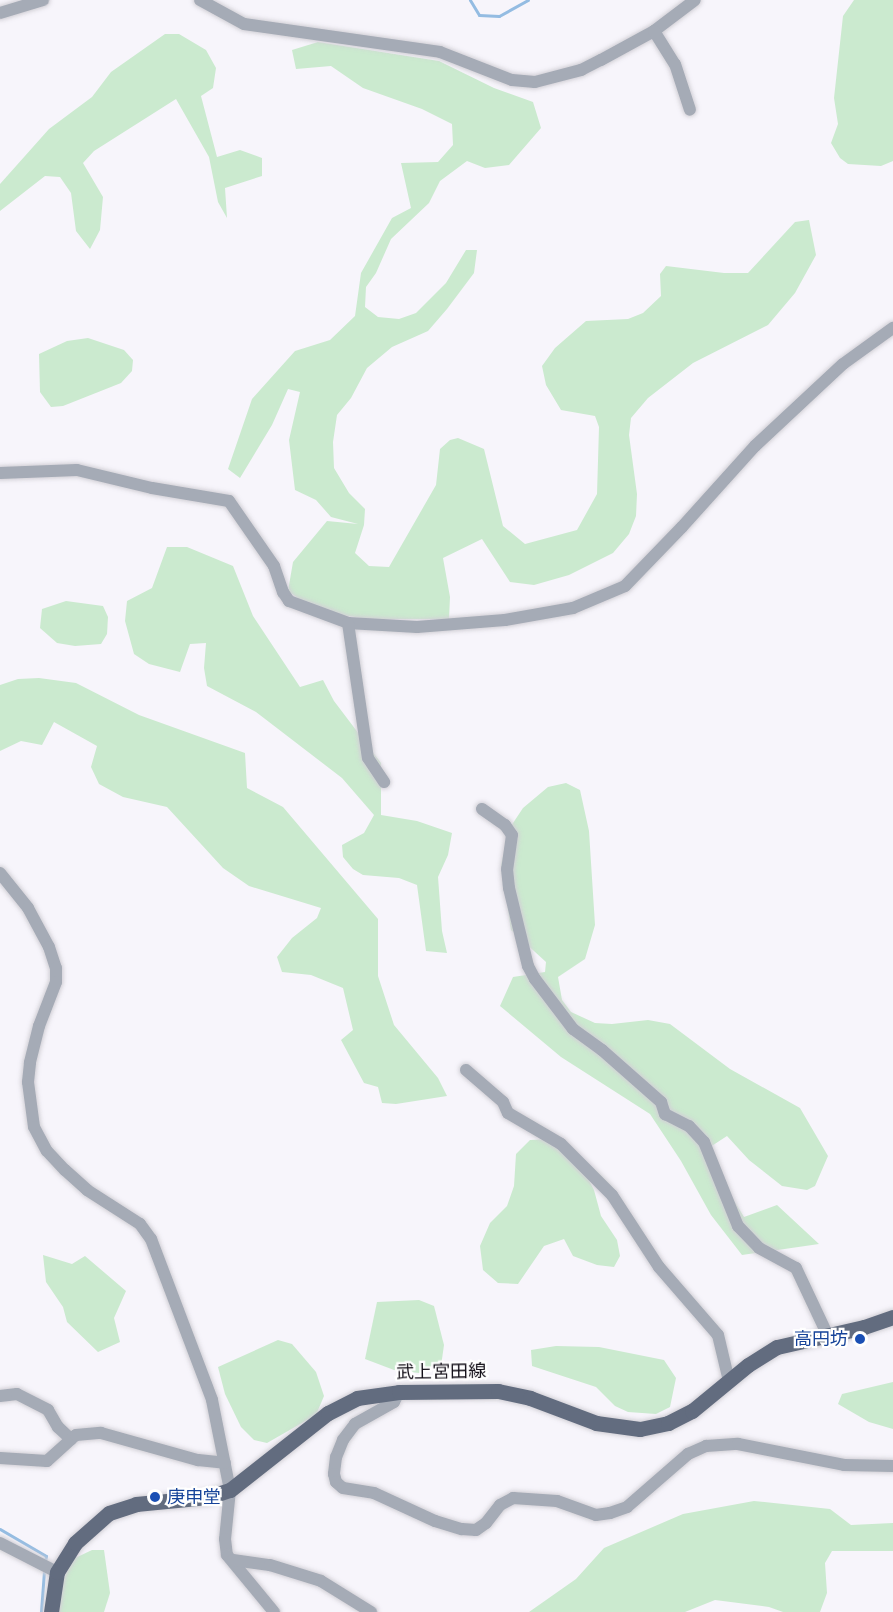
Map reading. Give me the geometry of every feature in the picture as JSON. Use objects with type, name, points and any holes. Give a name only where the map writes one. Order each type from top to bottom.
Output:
[{"type":"main road","name":"武上宮田線","points":[[51,1612],[57,1572],[75,1543],[87,1529],[109,1513],[136,1504],[208,1497],[230,1490],[344,1403],[370,1395],[399,1392],[498,1391],[530,1398],[596,1423],[631,1429],[653,1427],[679,1418],[700,1406],[757,1358],[777,1347],[864,1327],[893,1317]]},
{"type":"street","points":[[0,13],[44,0]]},
{"type":"street","points":[[200,0],[244,24],[440,52],[512,80],[535,82],[581,70],[654,31],[695,0]]},
{"type":"street","points":[[654,31],[675,64],[690,110]]},
{"type":"street","points":[[0,473],[77,470],[152,489],[229,501],[274,566],[283,592],[289,601],[348,623],[377,626],[471,625],[573,608],[625,586],[755,446],[843,364],[893,328]]},
{"type":"street","points":[[348,623],[368,758],[384,782]]},
{"type":"street","points":[[482,809],[505,825],[512,835],[507,869],[509,888],[528,966],[535,979],[573,1029],[602,1050],[661,1102],[665,1114],[689,1126],[704,1142],[738,1226],[759,1248],[796,1268],[827,1334]]},
{"type":"street","points":[[1,876],[28,908],[49,947],[56,968],[56,982],[39,1026],[30,1063],[28,1082],[34,1127],[47,1151],[65,1170],[87,1190],[140,1224],[151,1239],[212,1400],[230,1490],[225,1539],[227,1555],[273,1612]]},
{"type":"street","points":[[466,1070],[502,1102],[508,1113],[561,1144],[594,1173],[612,1195],[658,1267],[718,1335],[729,1381]]},
{"type":"street","points":[[399,1392],[394,1402],[355,1425],[343,1440],[336,1457],[334,1474],[336,1482],[344,1488],[374,1493],[435,1521],[462,1529],[476,1530],[486,1523],[500,1505],[513,1498],[557,1501],[596,1515],[610,1513],[627,1507],[688,1454],[706,1446],[738,1444],[844,1465],[893,1466]]},
{"type":"street","points":[[0,1396],[17,1394],[48,1410],[58,1427],[71,1439]]},
{"type":"street","points":[[0,1458],[47,1461],[76,1435],[101,1432],[198,1460],[225,1463]]},
{"type":"street","points":[[0,1543],[57,1572]]},
{"type":"street","points":[[233,1560],[270,1565],[321,1581],[371,1612]]},
{"type":"green space","points":[[854,0],[893,0],[893,161],[881,166],[848,164],[840,158],[831,143],[838,124],[834,98],[843,16]]},
{"type":"green space","points":[[165,34],[179,34],[206,50],[216,68],[213,88],[201,96],[217,157],[240,150],[262,158],[262,176],[225,188],[227,218],[218,202],[209,157],[176,99],[94,151],[83,163],[103,197],[100,230],[90,249],[76,231],[71,193],[60,177],[45,176],[0,211],[0,184],[49,129],[92,97],[111,72]]},
{"type":"green space","points":[[318,42],[439,61],[494,88],[533,102],[541,128],[509,165],[485,168],[467,161],[440,181],[429,203],[391,239],[376,273],[366,287],[365,307],[378,317],[399,319],[416,313],[446,283],[466,250],[477,250],[474,273],[447,309],[428,331],[392,347],[367,368],[351,398],[337,415],[333,442],[334,468],[349,493],[365,509],[364,525],[355,553],[369,566],[389,567],[436,485],[440,449],[450,440],[458,438],[484,449],[503,526],[525,544],[577,530],[597,494],[599,427],[595,416],[561,410],[546,385],[542,366],[555,348],[586,321],[628,319],[643,313],[661,296],[660,274],[666,266],[724,273],[748,273],[795,222],[809,220],[816,255],[795,293],[768,325],[693,363],[648,398],[631,418],[629,435],[637,494],[636,516],[629,534],[613,553],[569,575],[534,585],[510,582],[482,539],[443,558],[450,597],[449,619],[368,619],[316,611],[288,591],[293,562],[327,521],[358,524],[331,517],[316,500],[295,490],[289,440],[300,392],[288,389],[272,425],[240,478],[228,469],[252,399],[295,351],[330,340],[355,316],[361,273],[392,218],[411,208],[401,163],[438,162],[453,145],[452,124],[422,109],[363,88],[331,66],[296,69],[292,50]]},
{"type":"green space","points":[[88,338],[124,350],[133,360],[132,371],[121,383],[63,406],[51,407],[40,392],[39,354],[67,341]]},
{"type":"green space","points":[[167,547],[187,547],[233,566],[253,616],[300,687],[323,680],[334,701],[381,763],[381,815],[417,821],[452,833],[448,855],[438,877],[442,931],[447,953],[426,951],[417,885],[399,878],[363,875],[353,869],[343,857],[342,845],[364,833],[374,815],[342,778],[256,712],[207,686],[204,668],[206,643],[190,644],[180,672],[149,664],[134,654],[125,621],[127,601],[152,588]]},
{"type":"green space","points":[[66,601],[103,606],[108,617],[107,634],[101,644],[75,646],[57,643],[40,628],[42,609]]},
{"type":"green space","points":[[39,678],[76,683],[139,715],[245,753],[247,788],[283,807],[378,919],[378,976],[394,1025],[438,1078],[447,1096],[396,1104],[382,1103],[378,1087],[364,1083],[341,1040],[353,1030],[343,988],[311,975],[282,972],[277,957],[292,938],[317,918],[321,908],[249,886],[223,868],[167,807],[123,797],[99,784],[91,767],[97,746],[54,722],[42,745],[21,741],[0,751],[0,685],[18,679]]},
{"type":"green space","points":[[566,783],[580,790],[589,831],[595,925],[585,959],[558,977],[562,1000],[571,1012],[595,1023],[612,1024],[648,1020],[670,1024],[730,1069],[800,1108],[828,1156],[815,1186],[807,1190],[782,1186],[749,1160],[727,1136],[704,1151],[744,1217],[777,1205],[819,1244],[742,1255],[711,1215],[681,1161],[650,1114],[561,1057],[500,1006],[513,977],[545,972],[546,962],[511,930],[501,865],[509,829],[523,808],[548,787]]},
{"type":"green space","points":[[552,1139],[573,1149],[594,1190],[601,1216],[617,1240],[620,1256],[614,1267],[597,1265],[573,1256],[564,1239],[544,1246],[518,1284],[498,1283],[483,1270],[480,1246],[490,1223],[507,1206],[514,1186],[516,1154],[530,1140]]},
{"type":"green space","points":[[43,1255],[72,1264],[85,1256],[126,1291],[114,1318],[120,1342],[98,1352],[67,1322],[63,1307],[46,1282]]},
{"type":"green space","points":[[419,1300],[434,1306],[444,1345],[441,1366],[419,1373],[394,1370],[365,1359],[377,1302]]},
{"type":"green space","points":[[278,1340],[292,1344],[316,1372],[324,1396],[316,1415],[267,1443],[254,1440],[241,1427],[225,1394],[218,1367]]},
{"type":"green space","points":[[556,1346],[599,1347],[664,1360],[676,1378],[670,1407],[656,1414],[628,1412],[615,1406],[596,1387],[532,1366],[531,1350]]},
{"type":"green space","points":[[893,1382],[893,1429],[869,1422],[838,1404],[842,1394]]},
{"type":"green space","points":[[754,1501],[830,1509],[851,1525],[893,1523],[893,1551],[832,1551],[825,1563],[827,1593],[820,1612],[783,1612],[769,1607],[715,1600],[685,1612],[529,1612],[576,1579],[604,1548],[683,1514]]},
{"type":"green space","points":[[92,1550],[104,1550],[110,1593],[104,1612],[57,1612],[58,1591],[73,1559]]},
{"type":"waterway","points":[[470,0],[479,15],[499,16],[528,0]]},
{"type":"waterway","points":[[0,1529],[46,1556],[45,1561]]},
{"type":"waterway","points":[[41,1612],[44,1571]]},
{"type":"place","name":"高円坊","points":[[860,1339]]},
{"type":"place","name":"庚申堂","points":[[155,1497]]}]
